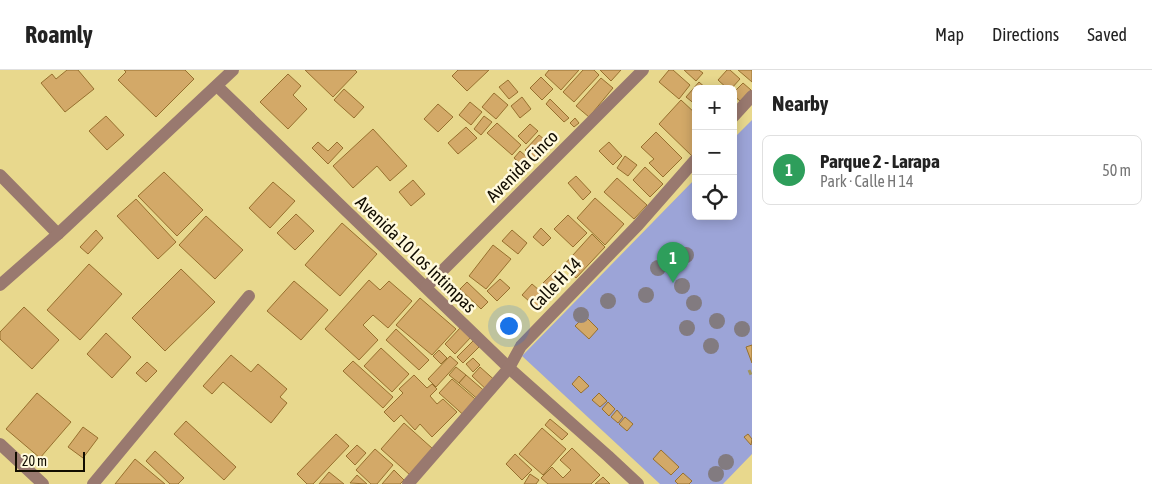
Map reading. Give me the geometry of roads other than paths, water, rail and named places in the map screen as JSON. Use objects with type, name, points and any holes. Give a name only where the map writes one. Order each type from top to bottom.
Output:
[{"type":"street","points":[[0,285],[58,234],[233,70]]},
{"type":"street","name":"Avenida Cinco","points":[[426,287],[643,70]]},
{"type":"street","name":"Avenida 10 Los Intimpas","points":[[217,86],[509,368],[638,484]]},
{"type":"street","points":[[737,113],[752,96]]},
{"type":"street","name":"Calle H 14","points":[[408,484],[509,368],[521,346],[638,225],[692,164]]},
{"type":"street","points":[[0,175],[58,234]]},
{"type":"street","points":[[93,484],[249,296]]},
{"type":"street","points":[[0,444],[43,484]]},
{"type":"place","name":"Parque 2 - Larapa","points":[[673,283]]}]
